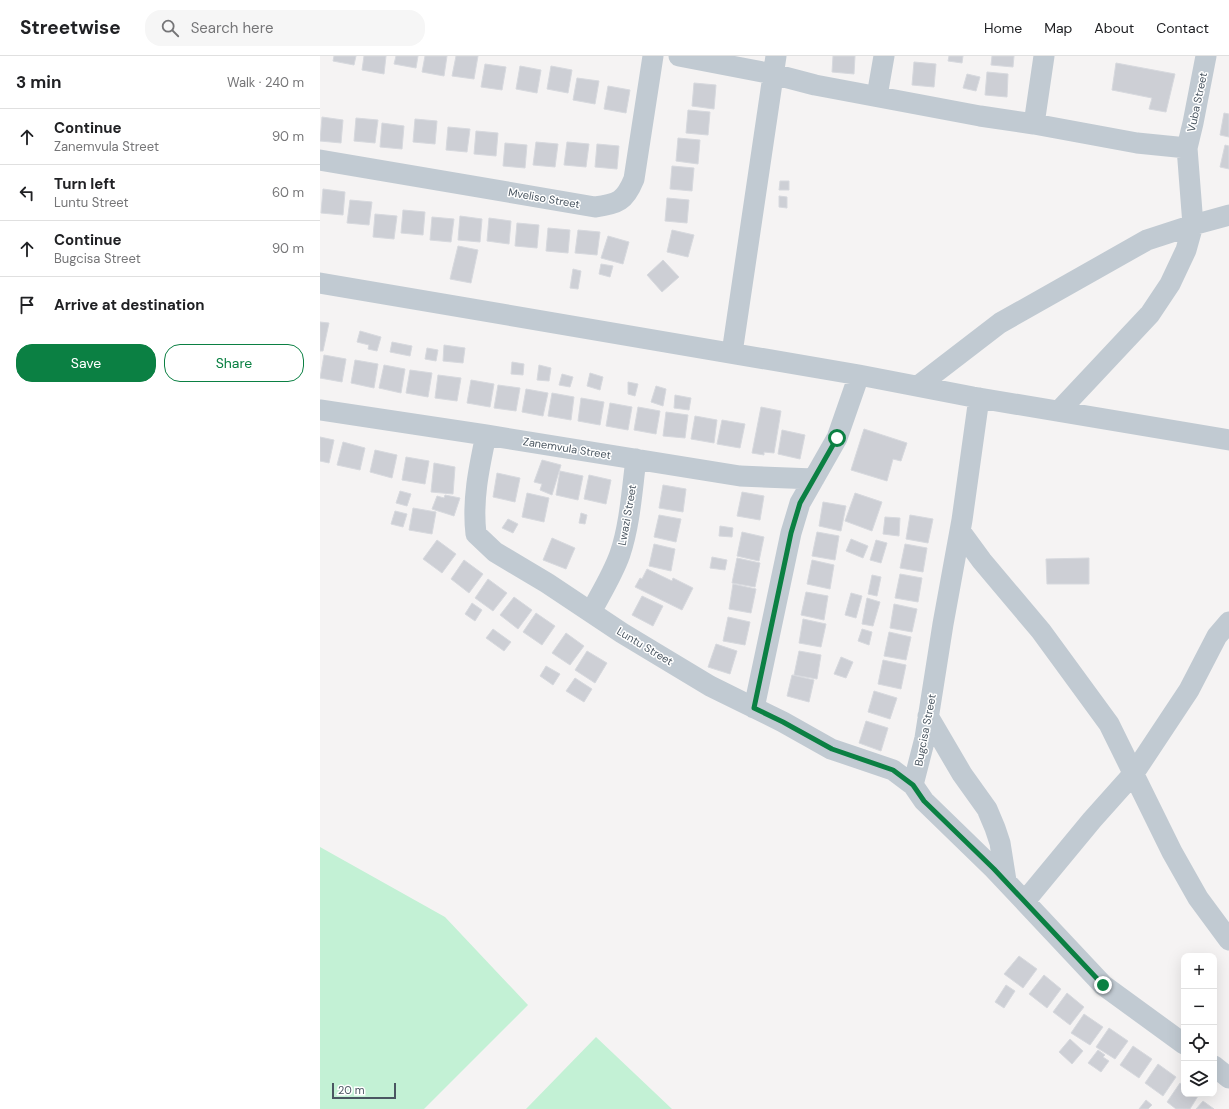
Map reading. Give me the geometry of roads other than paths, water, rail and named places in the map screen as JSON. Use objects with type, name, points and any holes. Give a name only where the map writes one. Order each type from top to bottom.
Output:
[{"type":"street","name":"Mveliso Street","points":[[320,160],[594,207],[617,202],[624,197],[630,189],[634,179],[653,56]]},
{"type":"street","points":[[679,56],[775,65],[815,86],[1137,143],[1187,148],[1193,225],[1186,250],[1170,284],[1150,314],[1059,411]]},
{"type":"street","points":[[877,96],[884,56]]},
{"type":"street","points":[[1034,124],[1044,56]]},
{"type":"street","name":"Vuba Street","points":[[1187,148],[1194,123],[1206,56]]},
{"type":"street","points":[[732,353],[775,65]]},
{"type":"street","points":[[918,386],[1000,323],[1147,240],[1229,215]]},
{"type":"street","points":[[320,283],[1229,440]]},
{"type":"street","points":[[754,708],[791,533],[800,503],[837,438],[859,375]]},
{"type":"street","name":"Bugcisa Street","points":[[913,785],[925,738],[942,624],[960,531],[979,398]]},
{"type":"street","name":"Zanemvula Street","points":[[320,410],[740,476],[814,479]]},
{"type":"street","name":"Luntu Street","points":[[486,435],[478,478],[474,516],[476,534],[496,552],[547,583],[622,633],[710,686],[783,722],[832,749],[893,770],[913,785]]},
{"type":"street","name":"Lwazi Street","points":[[591,612],[611,575],[620,554],[627,527],[636,459]]},
{"type":"street","points":[[960,531],[982,561],[1041,631],[1109,724],[1172,852],[1198,898],[1229,940]]},
{"type":"street","points":[[1025,902],[1092,820],[1134,773],[1189,690],[1216,636],[1229,622]]},
{"type":"street","points":[[928,716],[962,774],[987,809],[1000,843],[1006,881]]},
{"type":"street","points":[[913,785],[924,801],[1006,881],[1103,985],[1181,1042]]},
{"type":"street","points":[[1217,1068],[1229,1078]]}]
